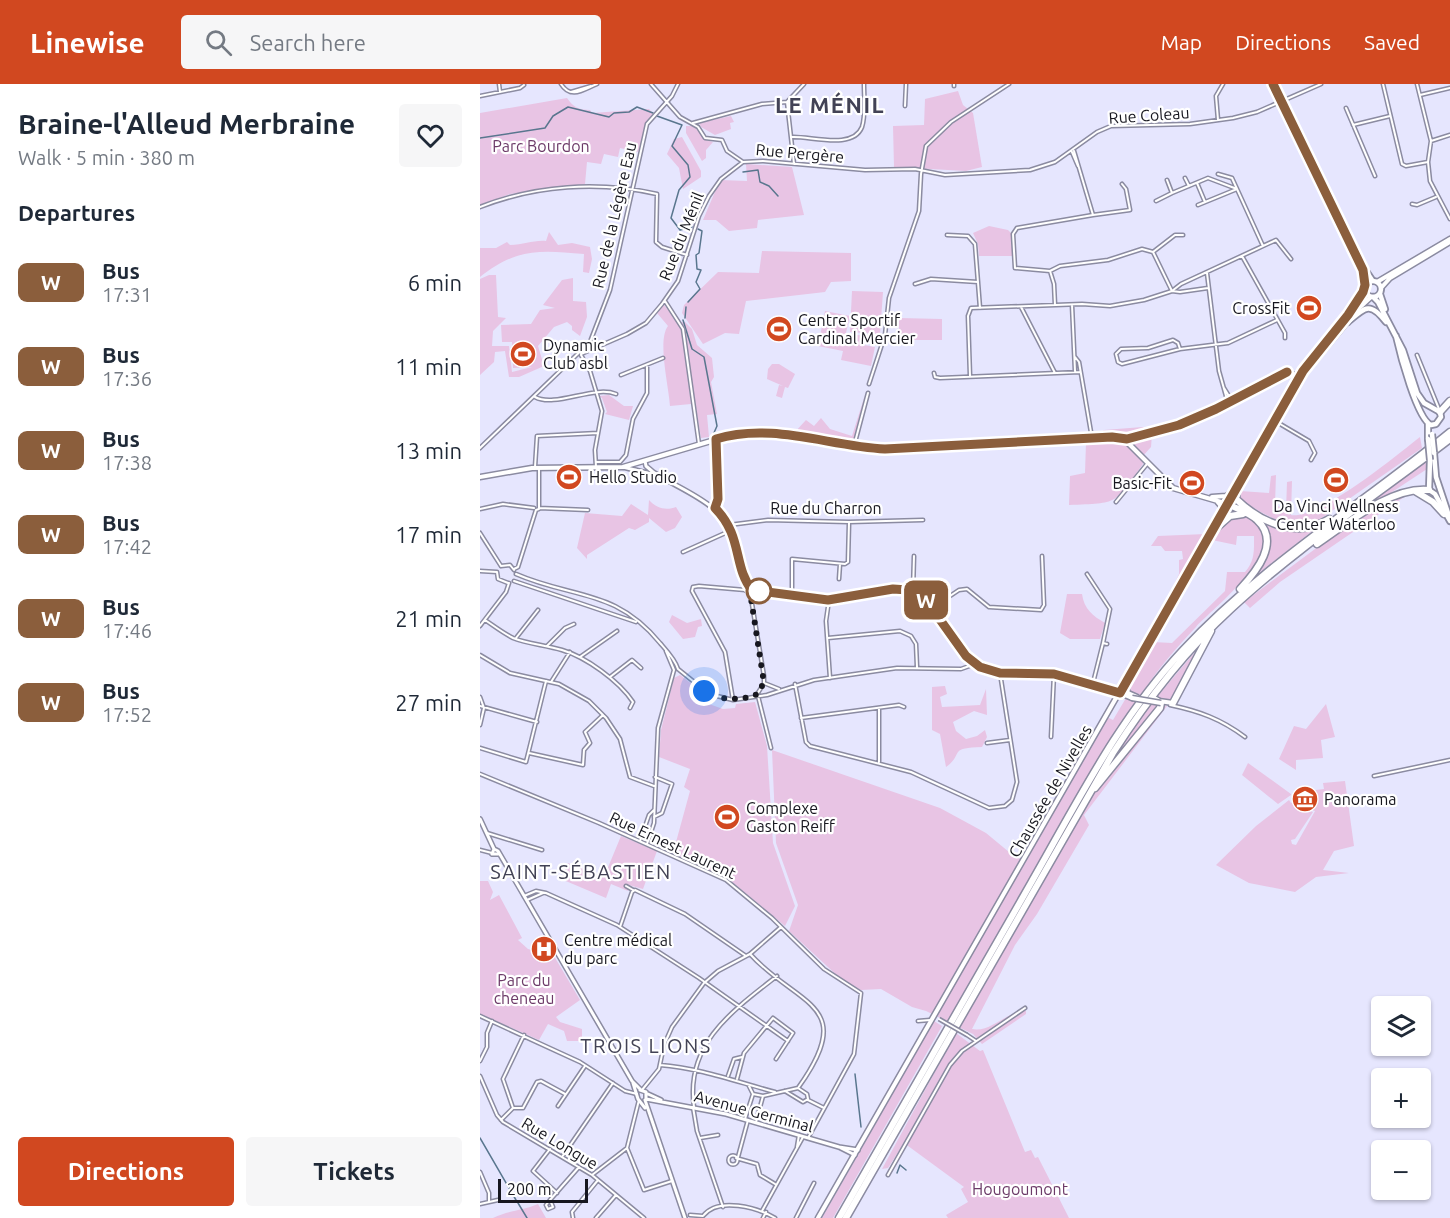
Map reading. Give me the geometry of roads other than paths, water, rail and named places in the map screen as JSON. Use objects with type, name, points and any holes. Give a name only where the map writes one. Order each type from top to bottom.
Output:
[{"type":"highway","points":[[1440,410],[1450,400]]},
{"type":"highway","points":[[839,1218],[1108,749],[1151,688],[1181,652],[1234,599],[1450,432]]},
{"type":"highway","points":[[848,1218],[863,1188],[1113,753],[1155,692],[1214,625],[1296,555],[1450,439]]},
{"type":"highway","points":[[1237,489],[1236,499],[1278,526],[1302,529],[1316,526],[1349,508]]},
{"type":"highway","points":[[1296,555],[1391,496],[1412,490],[1431,489]]},
{"type":"highway","points":[[1412,490],[1427,497],[1444,514]]},
{"type":"highway","points":[[1229,503],[1258,514]]},
{"type":"highway","points":[[1229,503],[1258,520],[1266,533],[1266,551],[1260,566],[1234,599]]},
{"type":"highway","points":[[1213,531],[1230,516],[1250,515]]},
{"type":"highway","points":[[1171,704],[1214,625]]},
{"type":"highway","points":[[1089,795],[1152,719],[1159,701]]},
{"type":"main road","points":[[1273,84],[1363,270],[1365,287],[1387,318]]},
{"type":"main road","points":[[1365,287],[1450,240]]},
{"type":"main road","points":[[1372,297],[1381,291],[1390,278],[1450,240]]},
{"type":"main road","points":[[1363,270],[1375,281],[1381,291],[1387,318],[1407,359],[1417,393],[1430,407],[1440,410],[1440,420],[1431,424]]},
{"type":"main road","name":"Chaussée de Nivelles","points":[[818,1218],[936,1018],[1303,371],[1348,315],[1365,287]]},
{"type":"main road","name":"Chaussée de Nivelles","points":[[1302,375],[1372,297]]},
{"type":"main road","points":[[1348,322],[1361,310],[1372,308],[1378,312],[1394,334],[1412,392],[1431,424],[1431,489],[1444,514],[1450,520]]},
{"type":"main road","points":[[1423,414],[1430,407]]},
{"type":"main road","points":[[480,477],[537,468],[623,467],[744,432],[765,432],[854,446],[907,448],[1092,438],[1124,439],[1173,488],[1184,493],[1229,503]]},
{"type":"main road","points":[[1432,458],[1442,500],[1450,520]]},
{"type":"main road","points":[[1431,489],[1438,482]]},
{"type":"main road","points":[[1205,497],[1229,495],[1237,489]]},
{"type":"main road","points":[[1431,489],[1441,489]]},
{"type":"main road","points":[[1220,497],[1229,503]]},
{"type":"main road","points":[[1215,499],[1221,506],[1222,516]]},
{"type":"main road","points":[[1125,684],[1128,693],[1134,697]]},
{"type":"main road","points":[[1120,693],[1171,704]]},
{"type":"street","points":[[499,84],[500,92]]},
{"type":"street","points":[[561,84],[570,92],[597,84]]},
{"type":"street","name":"Rue Pergère","points":[[651,84],[680,117],[693,123],[705,138],[722,141],[727,151],[743,162],[865,170],[922,170]]},
{"type":"street","name":"Rue de la Légère Eau","points":[[580,354],[590,342],[610,290],[647,124],[667,102],[678,84]]},
{"type":"street","points":[[693,123],[762,104],[787,102],[804,84]]},
{"type":"street","points":[[792,137],[809,136],[839,141],[850,139],[858,134],[862,126],[864,84]]},
{"type":"street","points":[[905,106],[906,84]]},
{"type":"street","points":[[869,384],[885,334],[889,298],[919,211],[926,146],[954,119],[1009,84]]},
{"type":"street","points":[[1218,120],[1216,96],[1223,84]]},
{"type":"street","name":"Rue Coleau","points":[[922,170],[964,175],[1030,170],[1049,165],[1097,132],[1114,126],[1177,125],[1218,120],[1257,111],[1322,84]]},
{"type":"street","points":[[1383,84],[1403,165],[1428,162]]},
{"type":"street","points":[[1417,84],[1431,141],[1428,176],[1436,197],[1450,219]]},
{"type":"street","points":[[480,96],[520,88],[524,85]]},
{"type":"street","points":[[1420,95],[1450,88]]},
{"type":"street","points":[[787,102],[794,164]]},
{"type":"street","points":[[1346,108],[1375,176]]},
{"type":"street","points":[[1353,125],[1390,116]]},
{"type":"street","points":[[1431,141],[1450,135]]},
{"type":"street","points":[[1072,151],[1093,215]]},
{"type":"street","name":"Rue du Ménil","points":[[480,448],[580,354],[589,353],[646,322],[676,286],[709,196],[721,179],[743,162]]},
{"type":"street","points":[[1218,174],[1232,178],[1263,246]]},
{"type":"street","points":[[1185,178],[1189,186]]},
{"type":"street","points":[[1156,201],[1210,178],[1237,189]]},
{"type":"street","points":[[1167,180],[1172,193]]},
{"type":"street","points":[[1197,183],[1205,202]]},
{"type":"street","points":[[1122,184],[1126,189],[1130,210],[1017,228],[1014,231],[1015,268],[1050,271],[1060,266],[1108,260],[1142,249],[1153,252],[1172,291]]},
{"type":"street","points":[[480,207],[516,195],[566,187],[632,189],[657,194],[656,242],[662,248],[687,255]]},
{"type":"street","points":[[1198,205],[1237,189]]},
{"type":"street","points":[[1412,204],[1417,205],[1436,197]]},
{"type":"street","points":[[947,235],[971,238],[975,248],[980,308]]},
{"type":"street","points":[[1153,252],[1175,236],[1183,235]]},
{"type":"street","points":[[970,376],[968,311],[980,308],[1055,305],[1110,306],[1172,291],[1207,272],[1278,240],[1291,259]]},
{"type":"street","points":[[1242,256],[1285,338]]},
{"type":"street","points":[[1050,271],[1054,284],[1055,305]]},
{"type":"street","points":[[1207,272],[1216,345],[1223,388],[1228,403]]},
{"type":"street","points":[[915,284],[931,279],[978,282]]},
{"type":"street","points":[[1172,291],[1208,288]]},
{"type":"street","points":[[664,301],[683,330],[699,444]]},
{"type":"street","points":[[1072,305],[1075,372]]},
{"type":"street","points":[[1021,307],[1055,373]]},
{"type":"street","points":[[1180,349],[1177,342],[1173,340],[1148,348],[1119,350],[1118,361],[1124,364],[1150,356],[1165,355],[1180,349],[1233,341],[1277,320]]},
{"type":"street","points":[[1148,348],[1150,356]]},
{"type":"street","points":[[580,354],[590,371],[602,411],[595,450],[596,468]]},
{"type":"street","points":[[1417,355],[1423,366],[1427,386],[1436,397],[1440,410]]},
{"type":"street","points":[[1075,357],[1079,362],[1092,438]]},
{"type":"street","points":[[621,375],[647,367],[663,358]]},
{"type":"street","points":[[597,462],[620,462],[626,457],[632,422],[648,389],[647,367]]},
{"type":"street","points":[[934,373],[937,378],[1080,372]]},
{"type":"street","points":[[1124,439],[1179,425],[1232,401],[1285,372],[1302,375]]},
{"type":"street","points":[[1223,388],[1232,401]]},
{"type":"street","points":[[854,446],[868,393]]},
{"type":"street","points":[[535,397],[546,399],[616,394]]},
{"type":"street","points":[[1430,407],[1436,397]]},
{"type":"street","points":[[1275,421],[1309,441],[1315,453],[1311,460]]},
{"type":"street","points":[[514,569],[522,557],[540,491],[537,436],[598,433]]},
{"type":"street","points":[[715,508],[718,499],[716,439]]},
{"type":"street","points":[[645,461],[646,466],[662,478],[715,508],[729,525],[749,590],[766,683],[782,689]]},
{"type":"street","points":[[639,463],[641,470]]},
{"type":"street","points":[[1116,502],[1147,464]]},
{"type":"street","points":[[623,467],[641,470],[662,478]]},
{"type":"street","points":[[480,509],[503,504],[588,510]]},
{"type":"street","name":"Rue du Charron","points":[[729,525],[768,520],[849,522],[923,520]]},
{"type":"street","points":[[792,596],[791,562],[797,558],[821,564],[848,562],[849,522]]},
{"type":"street","points":[[683,552],[732,530]]},
{"type":"street","points":[[480,533],[501,566]]},
{"type":"street","points":[[913,591],[914,556]]},
{"type":"street","points":[[932,608],[959,590],[967,588],[989,606],[1041,610],[1044,605],[1042,556]]},
{"type":"street","points":[[839,579],[840,564]]},
{"type":"street","points":[[480,626],[506,592],[509,583],[514,580],[516,573],[514,569],[510,566],[501,566]]},
{"type":"street","points":[[497,572],[501,566]]},
{"type":"street","points":[[480,571],[497,572]]},
{"type":"street","points":[[497,572],[501,581],[509,583]]},
{"type":"street","points":[[516,573],[608,601],[625,610],[666,651],[675,668],[709,694],[734,700],[771,694],[795,684],[830,678],[917,667],[961,669],[975,664]]},
{"type":"street","points":[[1087,574],[1110,609],[1105,644],[1093,683]]},
{"type":"street","points":[[514,580],[639,623]]},
{"type":"street","points":[[734,700],[725,652],[693,594],[693,587],[749,590],[828,600],[893,589],[913,591],[932,608],[966,656],[975,664],[1000,673],[1054,674],[1093,683],[1120,693]]},
{"type":"street","points":[[569,599],[572,590]]},
{"type":"street","points":[[828,600],[830,678]]},
{"type":"street","points":[[516,639],[538,610]]},
{"type":"street","points":[[485,621],[516,639],[570,652],[580,657],[610,677],[633,702],[630,708]]},
{"type":"street","points":[[547,646],[565,628],[574,624]]},
{"type":"street","points":[[580,657],[617,631]]},
{"type":"street","points":[[828,639],[900,631],[911,636],[916,644],[917,667]]},
{"type":"street","points":[[550,682],[570,652]]},
{"type":"street","points":[[480,655],[510,673],[550,682],[583,696],[603,715],[623,745],[630,777],[654,786]]},
{"type":"street","points":[[610,677],[632,660],[641,668]]},
{"type":"street","points":[[647,844],[654,817],[658,728],[675,668]]},
{"type":"street","points":[[795,684],[806,742],[810,746],[911,772],[989,808],[997,809],[1005,806],[1015,793],[1017,782],[1000,673]]},
{"type":"street","points":[[1051,737],[1054,674]]},
{"type":"street","points":[[480,748],[524,763],[529,753],[546,681]]},
{"type":"street","points":[[766,683],[757,696],[771,748]]},
{"type":"street","points":[[771,694],[773,687]]},
{"type":"street","points":[[760,690],[764,695]]},
{"type":"street","points":[[480,697],[484,708],[480,725]]},
{"type":"street","points":[[1171,704],[1198,710],[1217,718],[1245,737]]},
{"type":"street","points":[[480,706],[537,722]]},
{"type":"street","points":[[801,718],[904,707]]},
{"type":"street","points":[[879,708],[879,763]]},
{"type":"street","points":[[529,753],[579,766],[585,763],[584,750],[591,743],[585,732],[603,715]]},
{"type":"street","points":[[987,743],[1010,740]]},
{"type":"street","points":[[1374,776],[1450,760]]},
{"type":"street","name":"Rue Ernest Laurent","points":[[480,774],[726,880],[781,927],[824,969],[862,994],[854,1053],[824,1108]]},
{"type":"street","points":[[654,817],[662,813],[672,785],[671,782],[655,777]]},
{"type":"street","points":[[640,841],[649,815],[654,810]]},
{"type":"street","points":[[480,819],[488,833],[493,851]]},
{"type":"street","points":[[488,833],[542,850]]},
{"type":"street","points":[[480,850],[493,851],[498,854],[632,1081],[641,1092],[685,1218]]},
{"type":"street","points":[[626,886],[654,897],[685,914],[746,956]]},
{"type":"street","points":[[620,928],[633,890]]},
{"type":"street","points":[[525,898],[536,891],[543,893],[620,928],[766,1024],[788,1041]]},
{"type":"street","points":[[641,1092],[660,1065],[664,1045],[672,1027],[704,983],[750,954],[781,927]]},
{"type":"street","points":[[750,954],[818,1011],[824,1025],[823,1044],[798,1088]]},
{"type":"street","points":[[723,1207],[694,1115],[694,1071],[709,1037],[739,1006],[777,976]]},
{"type":"street","points":[[888,1175],[950,1065],[962,1051],[1025,1008]]},
{"type":"street","points":[[480,1016],[585,1065],[612,1083],[641,1092]]},
{"type":"street","points":[[737,1079],[742,1057],[773,1018],[793,1033],[776,1059]]},
{"type":"street","points":[[918,1021],[936,1018],[976,1041]]},
{"type":"street","points":[[480,1061],[487,1047],[486,1036],[492,1021]]},
{"type":"street","points":[[513,1108],[503,1079],[524,1035]]},
{"type":"street","points":[[728,1077],[734,1059],[742,1057]]},
{"type":"street","points":[[558,1106],[585,1065]]},
{"type":"street","points":[[660,1065],[737,1079],[748,1086],[775,1092]]},
{"type":"street","name":"Rue Longue","points":[[480,1076],[501,1120],[592,1175],[644,1218]]},
{"type":"street","points":[[501,1120],[513,1108],[523,1108],[539,1081],[566,1094]]},
{"type":"street","points":[[562,1157],[612,1083]]},
{"type":"street","points":[[748,1086],[753,1094],[737,1158],[757,1164],[760,1175],[775,1184]]},
{"type":"street","points":[[753,1094],[763,1096],[798,1088],[807,1094],[808,1099],[824,1108],[808,1138]]},
{"type":"street","points":[[785,1091],[803,1102],[808,1099]]},
{"type":"street","points":[[592,1175],[627,1148],[643,1100],[641,1092]]},
{"type":"street","name":"Avenue Germinal","points":[[641,1092],[662,1101]]},
{"type":"street","points":[[756,1122],[763,1096]]},
{"type":"street","name":"Avenue Germinal","points":[[643,1100],[695,1107],[747,1119],[839,1147],[858,1149]]},
{"type":"street","points":[[700,1138],[718,1135]]},
{"type":"street","points":[[763,1218],[775,1184],[801,1136]]},
{"type":"street","name":"Avenue Germinal","points":[[839,1147],[855,1155]]},
{"type":"street","points":[[627,1148],[644,1190],[672,1182]]},
{"type":"street","points":[[550,1149],[534,1171],[557,1193]]},
{"type":"street","points":[[550,1200],[579,1167]]},
{"type":"street","points":[[480,1172],[489,1193],[489,1201]]},
{"type":"street","points":[[573,1218],[572,1212],[598,1180]]},
{"type":"street","points":[[796,1218],[814,1183]]},
{"type":"street","points":[[596,1218],[616,1195]]},
{"type":"street","points":[[480,1204],[498,1200]]},
{"type":"street","points":[[690,1215],[703,1217],[706,1212],[723,1207],[743,1206],[764,1211],[775,1218]]},
{"type":"waterway","points":[[480,138],[545,128],[553,116],[568,107],[609,117],[614,113],[629,112],[637,107],[653,113]]},
{"type":"waterway","points":[[657,116],[682,125],[672,146],[688,165],[690,177],[679,190],[671,218],[680,230],[692,227]]},
{"type":"waterway","points":[[743,172],[758,170],[760,182],[769,186],[778,196]]},
{"type":"waterway","points":[[688,302],[700,289],[696,282],[701,270],[697,269],[696,255],[699,253],[702,231],[698,229]]},
{"type":"waterway","points":[[685,318],[686,307]]},
{"type":"waterway","points":[[683,320],[692,349],[704,357],[717,426],[713,435]]},
{"type":"waterway","points":[[855,1074],[861,1127]]},
{"type":"waterway","points":[[480,1138],[516,1200]]},
{"type":"waterway","points":[[897,1173],[900,1165],[906,1170]]},
{"type":"waterway","points":[[518,1203],[527,1218]]},
{"type":"place","name":"CrossFit","points":[[1309,308]]},
{"type":"place","name":"Centre Sportif Cardinal Mercier","points":[[779,329]]},
{"type":"place","name":"Dynamic Club asbl","points":[[523,354]]},
{"type":"place","name":"Hello Studio","points":[[569,477]]},
{"type":"place","name":"Da Vinci Wellness Center Waterloo","points":[[1336,480]]},
{"type":"place","name":"Basic-Fit","points":[[1192,483]]},
{"type":"place","name":"Panorama","points":[[1305,799]]},
{"type":"place","name":"Complexe Gaston Reiff","points":[[727,817]]},
{"type":"place","name":"Centre médical du parc","points":[[544,949]]},
{"type":"district","name":"LE MÉNIL","points":[[830,105]]},
{"type":"district","name":"SAINT-SÉBASTIEN","points":[[581,872]]},
{"type":"district","name":"TROIS LIONS","points":[[646,1046]]},
{"type":"park label","name":"Parc Bourdon","points":[[541,146]]},
{"type":"park label","name":"Parc du cheneau","points":[[524,989]]},
{"type":"park label","name":"Hougoumont","points":[[1020,1189]]}]
